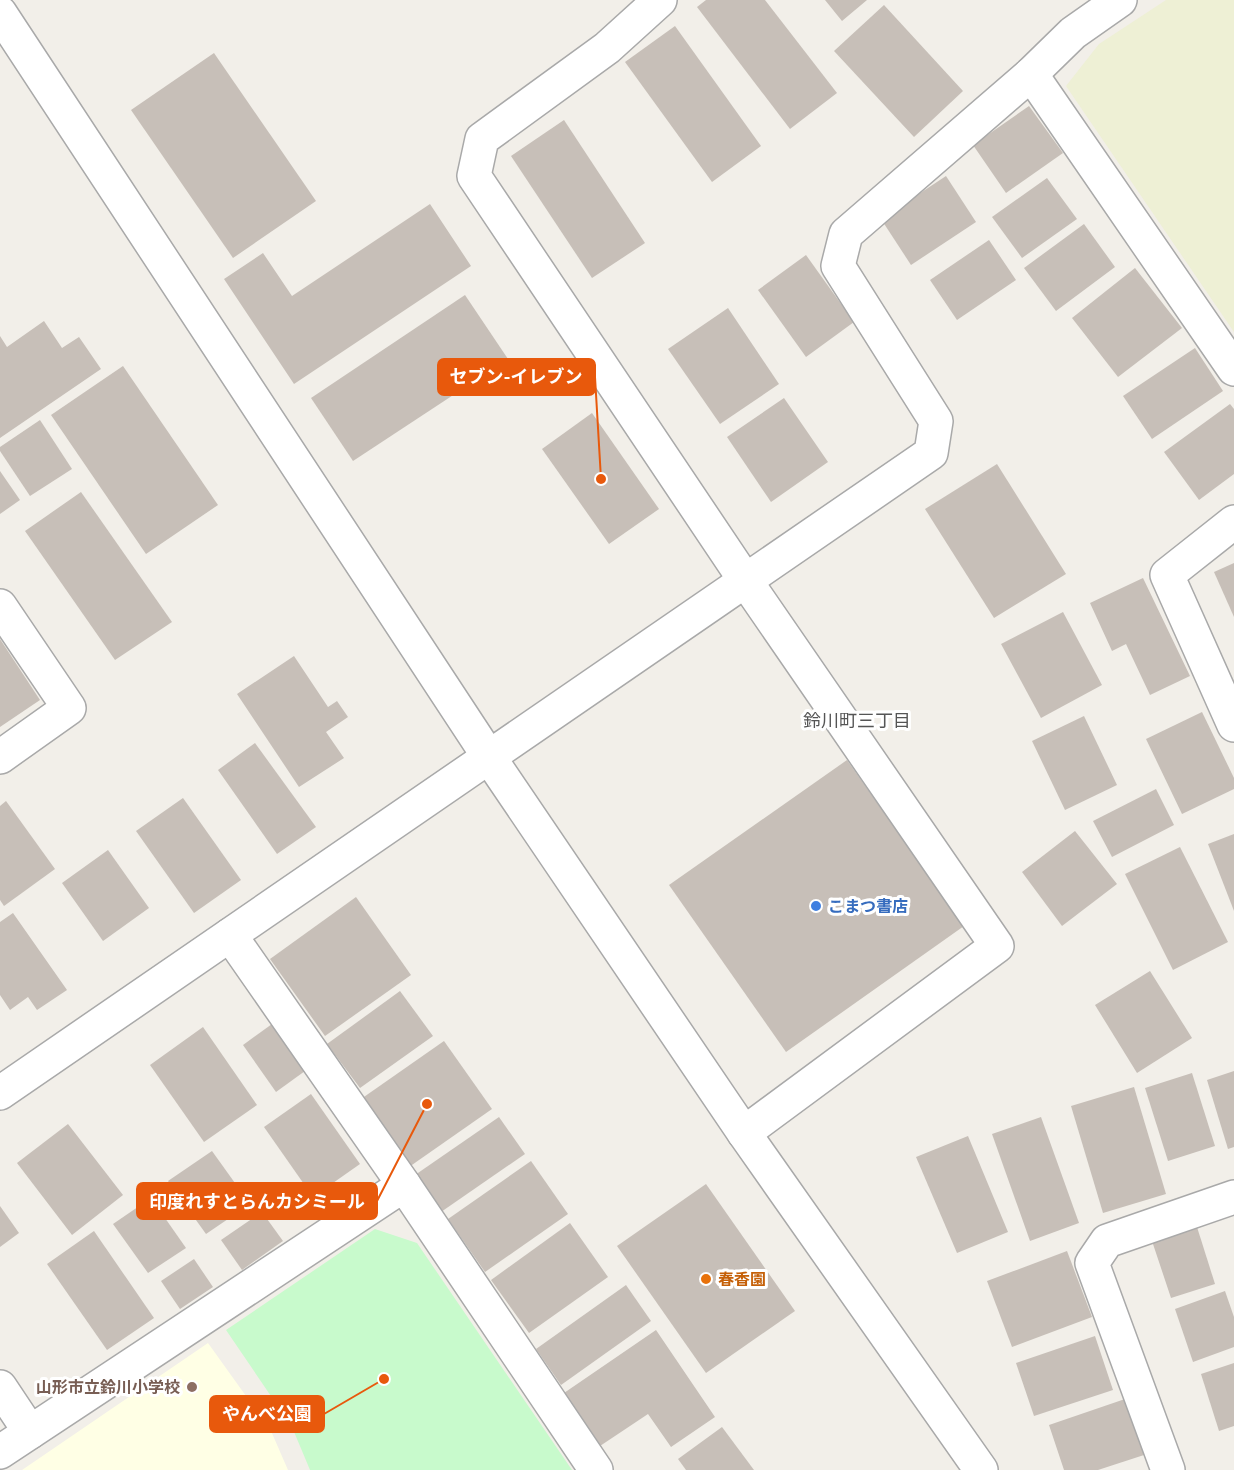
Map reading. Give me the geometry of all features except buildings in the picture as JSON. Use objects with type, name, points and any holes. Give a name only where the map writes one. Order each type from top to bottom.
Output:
[{"type":"street","points":[[660,0],[607,48],[482,139],[474,176],[745,580],[996,946],[744,1133]]},
{"type":"street","points":[[0,1093],[931,453],[936,421],[838,266],[846,234],[1031,74],[1073,33],[1120,0]]},
{"type":"street","points":[[0,13],[489,757],[744,1133],[981,1470]]},
{"type":"street","points":[[1031,74],[1234,369]]},
{"type":"street","points":[[1234,522],[1167,575],[1234,725]]},
{"type":"street","points":[[0,606],[69,708],[0,757]]},
{"type":"street","points":[[230,935],[404,1185],[596,1470]]},
{"type":"street","points":[[0,1452],[404,1185]]},
{"type":"street","points":[[1168,1470],[1092,1263],[1107,1241],[1234,1197]]},
{"type":"street","points":[[0,1387],[30,1432]]},
{"type":"shaded area","points":[[1166,0],[1234,0],[1234,332],[1066,86],[1099,44]]},
{"type":"shaded area","name":"山形市立鈴川小学校","points":[[208,1343],[271,1431],[288,1470],[22,1470]]},
{"type":"green space","points":[[375,1229],[417,1243],[572,1470],[310,1470],[292,1427],[226,1330]]},
{"type":"place","name":"セブン-イレブン","points":[[601,479]]},
{"type":"place","name":"こまつ書店","points":[[816,906]]},
{"type":"place","name":"印度れすとらんカシミール","points":[[427,1104]]},
{"type":"place","name":"春香園","points":[[706,1279]]},
{"type":"place","name":"やんべ公園","points":[[384,1379]]},
{"type":"place","name":"山形市立鈴川小学校","points":[[192,1387]]},
{"type":"district","name":"鈴川町三丁目","points":[[857,720]]}]
